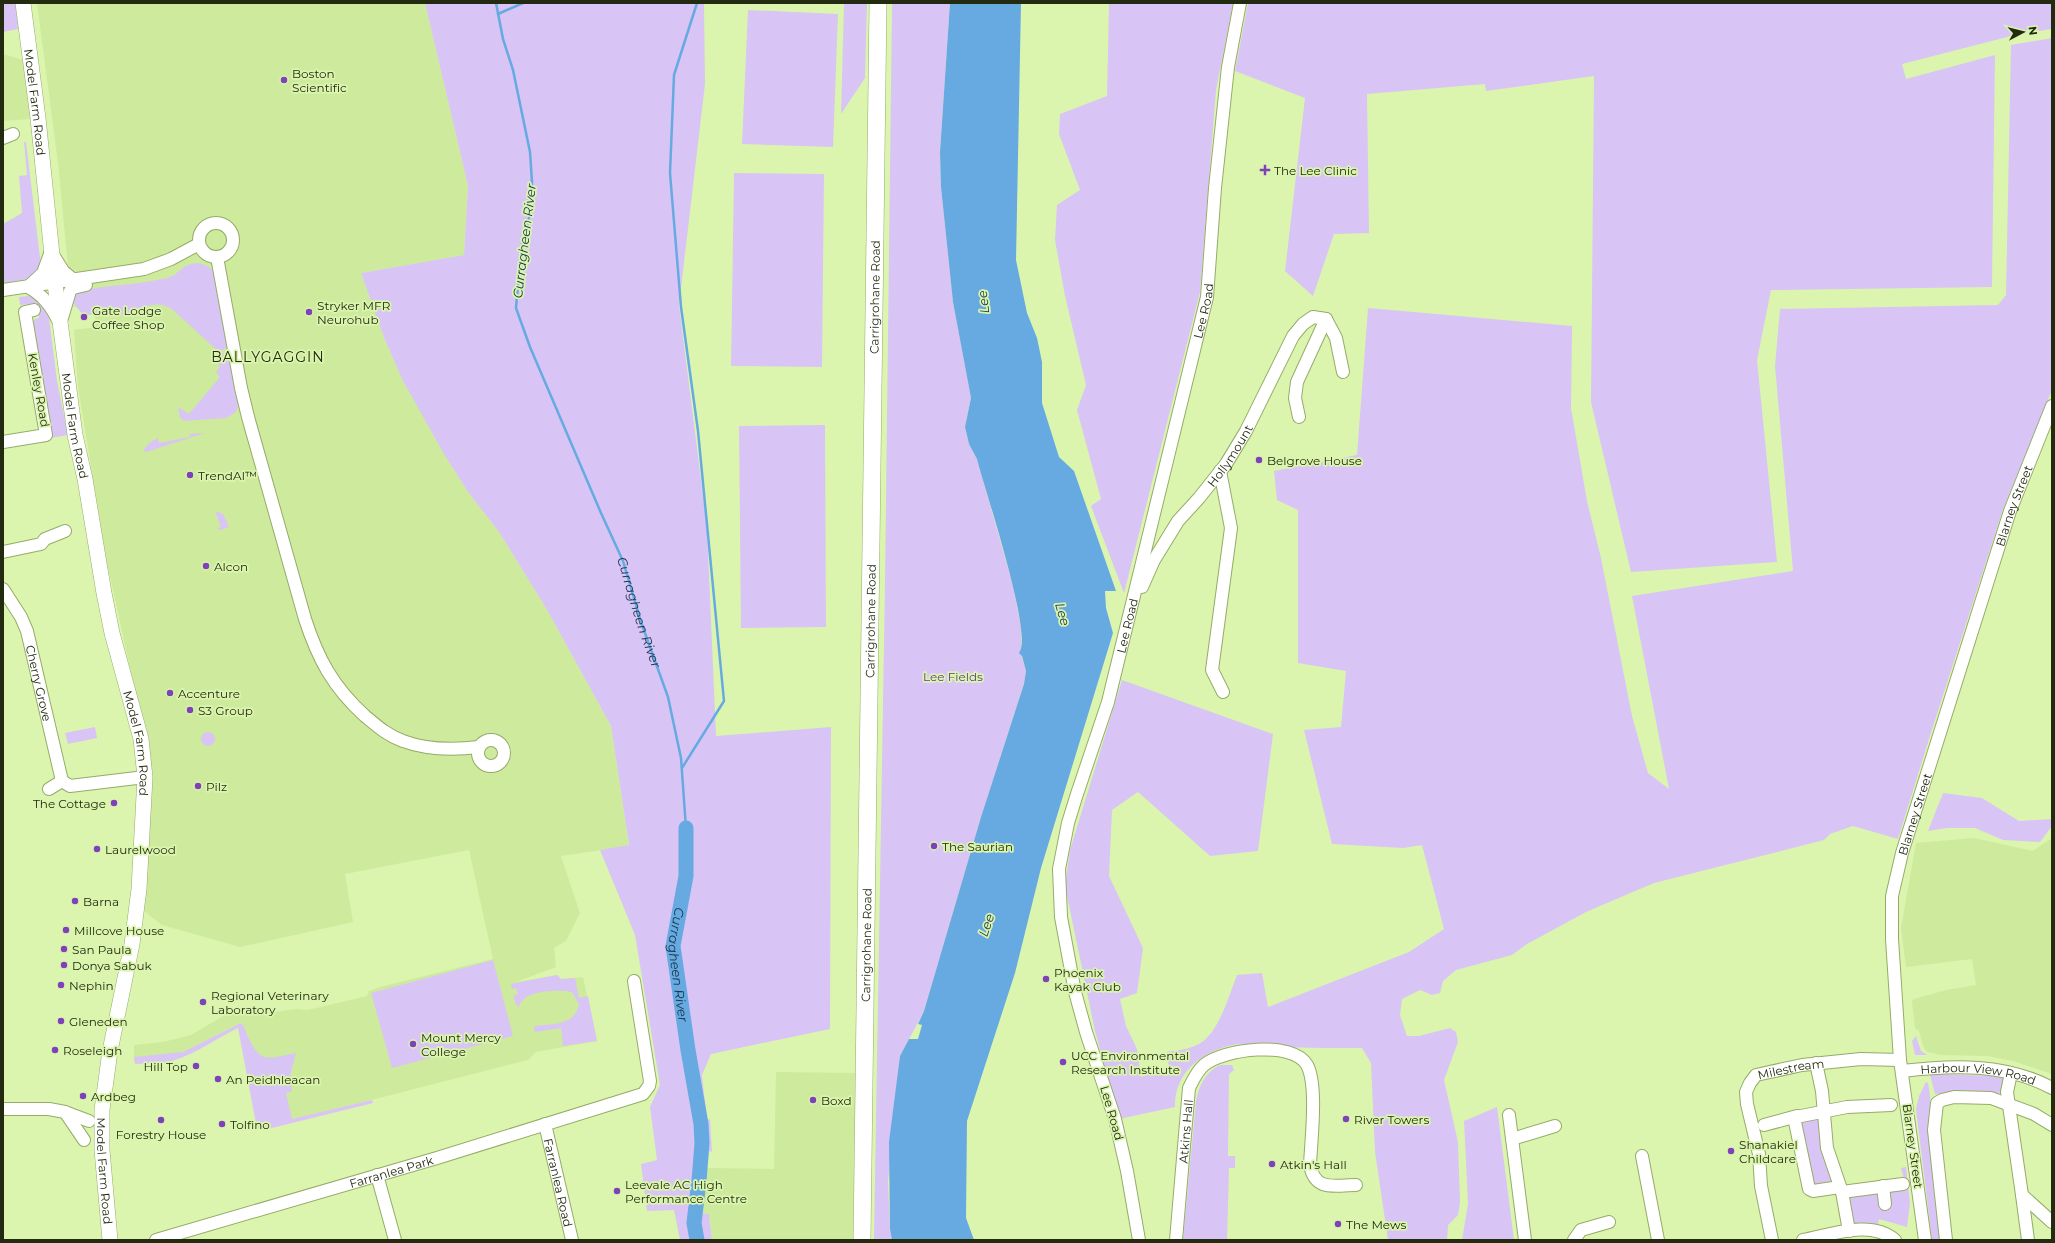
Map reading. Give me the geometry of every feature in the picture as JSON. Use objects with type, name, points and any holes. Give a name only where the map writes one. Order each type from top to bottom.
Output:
[{"type":"highway","name":"Carrigrohane Road","points":[[862,1240],[878,3]]},
{"type":"main road","name":"Model Farm Road","points":[[23,3],[38,118],[55,284],[75,435],[85,479],[102,586],[112,633],[141,739],[145,777],[136,912],[110,1051],[102,1110],[102,1150],[110,1240]]},
{"type":"street","name":"Lee Road","points":[[1139,1240],[1127,1171],[1115,1119],[1083,1025],[1075,992],[1061,916],[1059,869],[1068,823],[1108,702],[1207,297],[1215,188],[1228,67],[1240,3]]},
{"type":"street","points":[[214,223],[224,226],[231,233],[232,244],[227,253],[217,257],[204,252],[199,244],[200,232],[204,228],[214,223]]},
{"type":"street","points":[[3,290],[75,281],[157,265],[199,244]]},
{"type":"street","points":[[51,250],[63,271],[75,281]]},
{"type":"street","name":"Model Farm Road","points":[[28,287],[43,273],[51,250]]},
{"type":"street","points":[[217,257],[241,388],[248,417],[305,619],[314,645],[328,673],[344,696],[388,734],[404,741],[445,749],[479,747]]},
{"type":"street","points":[[60,325],[70,291],[73,288],[108,281],[114,274]]},
{"type":"street","points":[[28,287],[44,299],[52,308],[60,325]]},
{"type":"street","name":"Kenley Road","points":[[3,442],[46,435],[25,312],[34,310]]},
{"type":"street","name":"Hollymount","points":[[1133,601],[1136,598],[1154,560],[1178,521],[1220,471],[1246,432],[1292,336],[1313,316],[1326,319]]},
{"type":"street","points":[[1326,319],[1336,338],[1342,372]]},
{"type":"street","points":[[1298,417],[1295,393],[1297,382],[1326,319]]},
{"type":"street","name":"Blarney Street","points":[[1925,1240],[1901,1065],[1892,921],[1893,891],[1904,846],[2010,511],[2052,406]]},
{"type":"street","points":[[1220,471],[1231,528],[1212,670],[1223,692]]},
{"type":"street","points":[[3,552],[41,544],[45,539],[65,531]]},
{"type":"street","name":"Cherry Grove","points":[[3,589],[20,616],[27,631],[62,781]]},
{"type":"street","points":[[49,789],[62,781],[70,786],[145,777]]},
{"type":"street","name":"Farranlea Park","points":[[156,1240],[644,1094],[650,1081],[634,981]]},
{"type":"street","name":"Atkins Hall","points":[[1176,1240],[1189,1088],[1196,1074],[1204,1065],[1214,1059],[1240,1053],[1279,1050],[1292,1052],[1302,1059],[1308,1069],[1311,1081],[1310,1166],[1313,1177],[1315,1180],[1324,1185],[1356,1185]]},
{"type":"street","name":"Milestream","points":[[1772,1240],[1761,1186],[1759,1154],[1747,1104],[1746,1092],[1750,1083],[1756,1075],[1778,1069],[1816,1063],[1861,1059],[1901,1065]]},
{"type":"street","points":[[1816,1063],[1822,1091],[1827,1148],[1841,1190],[1849,1231]]},
{"type":"street","name":"Harbour View Road","points":[[1901,1065],[1973,1067],[2011,1073],[2038,1081],[2052,1088]]},
{"type":"street","points":[[2011,1073],[2007,1092],[2028,1240]]},
{"type":"street","points":[[1946,1240],[1934,1130],[1937,1103],[1954,1097],[1991,1098],[2034,1114],[2052,1125]]},
{"type":"street","points":[[1764,1125],[1797,1116],[1824,1111],[1853,1107],[1891,1105]]},
{"type":"street","points":[[3,1110],[49,1109],[65,1112],[88,1121]]},
{"type":"street","points":[[65,1112],[84,1140]]},
{"type":"street","points":[[1509,1116],[1525,1240]]},
{"type":"street","points":[[1797,1116],[1795,1122],[1809,1189],[1813,1191],[1841,1190],[1903,1184]]},
{"type":"street","name":"Farranlea Road","points":[[545,1124],[572,1240]]},
{"type":"street","points":[[1512,1139],[1556,1126]]},
{"type":"street","points":[[1642,1156],[1658,1240]]},
{"type":"street","points":[[377,1175],[395,1240]]},
{"type":"street","points":[[1883,1186],[1885,1204]]},
{"type":"street","points":[[2022,1195],[2052,1222]]},
{"type":"street","points":[[1574,1240],[1581,1230],[1609,1222]]},
{"type":"street","points":[[1803,1240],[1818,1239],[1849,1231],[1875,1229],[1888,1234],[1895,1240]]},
{"type":"shaded area","points":[[37,3],[425,3],[468,186],[464,255],[361,273],[385,340],[403,381],[468,492],[499,532],[546,608],[611,726],[629,846],[561,856],[580,913],[566,941],[554,948],[556,967],[516,982],[557,975],[561,979],[583,977],[597,1041],[536,1052],[528,1060],[301,1118],[280,1120],[241,1023],[183,1052],[166,1057],[134,1061],[134,1045],[163,1042],[191,1035],[228,1013],[250,1011],[261,1014],[296,1009],[308,1010],[367,996],[369,991],[380,987],[493,959],[469,850],[345,874],[353,922],[240,947],[162,925],[143,910],[153,773],[106,558],[78,387],[74,330],[96,327],[94,306],[73,307],[76,299],[81,296],[76,271],[68,266],[58,163]]},
{"type":"shaded area","points":[[3,54],[24,60],[30,119],[3,121]]},
{"type":"shaded area","points":[[1974,838],[2033,851],[2052,838],[2052,1074],[2013,1061],[1987,1056],[1941,1055],[1927,1052],[1923,1046],[1919,1031],[1915,1028],[1912,1001],[1914,999],[1946,990],[1976,985],[1972,959],[1906,967],[1901,928],[1916,843]]},
{"type":"shaded area","points":[[776,1072],[856,1073],[853,1240],[712,1240],[710,1218],[700,1214],[707,1168],[774,1169]]},
{"type":"green space","points":[[3,3],[16,3],[18,29],[3,32]]},
{"type":"green space","points":[[425,3],[704,3],[705,84],[679,305],[707,528],[716,736],[831,727],[830,1029],[711,1054],[702,1075],[707,1120],[710,1119],[712,1152],[709,1151],[700,1213],[709,1214],[712,1240],[680,1240],[674,1210],[647,1211],[641,1164],[657,1160],[650,1107],[660,1085],[635,935],[600,850],[629,845],[611,726],[546,608],[499,532],[468,492],[444,454],[403,381],[385,340],[361,273],[464,255],[468,186]]},
{"type":"green space","points":[[844,3],[867,3],[865,78],[841,114]]},
{"type":"green space","name":"Lee Fields","points":[[892,3],[950,3],[940,152],[941,187],[953,302],[971,398],[965,427],[969,444],[977,459],[1012,582],[1021,627],[1021,654],[1026,671],[1024,684],[981,817],[924,1011],[900,1056],[888,1182],[890,1229],[892,1240],[874,1240],[885,584]]},
{"type":"green space","points":[[1109,3],[1233,3],[1216,90],[1200,292],[1124,593],[1091,506],[1101,499],[1077,410],[1086,385],[1065,296],[1055,240],[1057,205],[1080,190],[1059,134],[1060,114],[1107,96]]},
{"type":"green space","points":[[1248,3],[2052,3],[2052,29],[2019,34],[1902,64],[1906,79],[1995,55],[1992,287],[1771,290],[1757,360],[1777,562],[1631,572],[1591,402],[1594,76],[1486,91],[1485,84],[1367,94],[1369,233],[1334,234],[1313,296],[1285,271],[1305,98],[1235,71]]},
{"type":"green space","points":[[748,10],[838,14],[833,147],[742,144]]},
{"type":"green space","points":[[2052,38],[2052,390],[2003,509],[1898,839],[1853,826],[1830,834],[1824,840],[1654,883],[1586,912],[1527,944],[1512,955],[1456,970],[1443,981],[1440,993],[1432,995],[1420,990],[1402,999],[1400,1015],[1407,1036],[1419,1036],[1450,1028],[1456,1032],[1458,1042],[1444,1080],[1458,1142],[1460,1203],[1458,1215],[1448,1225],[1447,1240],[1388,1240],[1375,1152],[1371,1063],[1362,1048],[1312,1048],[1238,1044],[1222,1048],[1201,1058],[1185,1074],[1179,1084],[1175,1107],[1119,1119],[1095,1031],[1065,886],[1070,850],[1122,680],[1273,734],[1258,851],[1210,856],[1138,792],[1112,810],[1109,876],[1143,948],[1137,993],[1120,999],[1126,1026],[1137,1049],[1141,1077],[1169,1067],[1166,1052],[1191,1047],[1206,1039],[1218,1023],[1237,975],[1262,973],[1268,1007],[1409,952],[1444,929],[1422,845],[1403,848],[1332,844],[1304,730],[1341,727],[1346,671],[1298,663],[1298,510],[1277,500],[1274,471],[1357,455],[1368,308],[1572,326],[1571,408],[1587,501],[1601,558],[1632,716],[1648,773],[1669,789],[1632,596],[1793,571],[1775,366],[1780,309],[1998,305],[2006,295],[2011,45]]},
{"type":"green space","points":[[24,142],[26,142],[41,266],[32,278],[3,283],[3,224],[22,213],[19,176],[27,175]]},
{"type":"green space","points":[[734,173],[824,174],[822,367],[731,366]]},
{"type":"green space","points":[[197,263],[210,268],[219,287],[229,343],[227,348],[219,352],[172,309],[165,306],[153,305],[119,315],[83,315],[71,300],[75,292],[167,278],[175,275],[183,268],[191,264]]},
{"type":"green space","points":[[28,296],[35,298],[48,310],[57,381],[68,435],[51,438],[32,323],[35,319],[39,318],[37,303],[20,305],[19,297]]},
{"type":"green space","points":[[227,350],[239,404],[236,412],[226,418],[184,421],[180,417],[178,407],[189,414],[220,377],[216,372],[220,367],[215,361]]},
{"type":"green space","points":[[825,425],[826,627],[741,628],[739,426]]},
{"type":"green space","points":[[205,433],[146,452],[143,451],[149,443],[158,438],[159,443],[190,437],[190,434]]},
{"type":"green space","points":[[215,511],[223,514],[229,527],[220,530],[217,528],[221,527]]},
{"type":"green space","points":[[95,727],[97,738],[68,744],[65,733]]},
{"type":"green space","points":[[205,732],[211,732],[215,736],[215,742],[211,746],[205,746],[201,742],[201,736]]},
{"type":"green space","points":[[1943,793],[1982,798],[2019,821],[2052,819],[2052,826],[2040,842],[2003,840],[1975,828],[1947,828],[1928,831]]},
{"type":"green space","points":[[493,960],[513,1036],[392,1068],[371,993]]},
{"type":"green space","points":[[557,975],[561,979],[575,978],[579,998],[588,996],[597,1041],[563,1046],[561,1028],[535,1032],[534,1026],[555,1024],[568,1020],[573,1016],[577,1011],[579,1004],[572,992],[541,992],[526,997],[521,1002],[519,1008],[516,1004],[513,996],[518,994],[516,988],[512,989],[511,984]]},
{"type":"green space","points":[[241,1023],[253,1046],[262,1056],[272,1058],[296,1053],[290,1076],[292,1091],[286,1093],[292,1119],[372,1100],[373,1103],[268,1129],[264,1127],[257,1129],[238,1028],[175,1060],[160,1063],[135,1064],[134,1057],[183,1052]]},
{"type":"green space","points":[[1916,1036],[1921,1051],[1927,1055],[1915,1055],[1912,1041]]},
{"type":"green space","points":[[1220,1065],[1232,1065],[1234,1070],[1229,1074],[1228,1156],[1235,1156],[1235,1168],[1229,1168],[1227,1240],[1183,1240],[1196,1101],[1199,1090],[1210,1071]]},
{"type":"green space","points":[[1930,1075],[1999,1076],[2004,1079],[2002,1090],[1998,1094],[1964,1090],[1935,1094]]},
{"type":"green space","points":[[1926,1082],[1928,1083],[1930,1097],[1931,1138],[1942,1240],[1932,1240],[1916,1109],[1919,1096]]},
{"type":"green space","points":[[1497,1107],[1514,1240],[1462,1240],[1468,1204],[1464,1121]]},
{"type":"green space","points":[[1818,1116],[1833,1182],[1814,1187],[1800,1122]]},
{"type":"green space","points":[[1906,1167],[1910,1203],[1907,1227],[1879,1219],[1878,1226],[1854,1225],[1850,1198],[1906,1187],[1901,1168]]},
{"type":"water","name":"Lee","points":[[950,3],[1021,3],[1016,260],[1027,313],[1037,338],[1042,362],[1042,403],[1059,457],[1074,471],[1116,591],[1105,591],[1106,608],[1113,633],[1041,868],[1015,973],[967,1121],[966,1218],[974,1240],[892,1240],[890,1229],[889,1142],[900,1056],[909,1039],[918,1039],[922,1025],[918,1024],[924,1011],[981,817],[1024,684],[1026,671],[1022,656],[1019,653],[1022,641],[1020,619],[1006,560],[977,459],[969,444],[965,427],[971,398],[953,302],[941,187],[940,152]]},
{"type":"waterway","name":"Curragheen River","points":[[496,3],[503,39],[513,70],[530,152],[532,182],[530,214],[521,248],[516,308],[530,347],[623,561],[641,622],[668,697],[681,758],[686,828]]},
{"type":"waterway","points":[[498,14],[523,3]]},
{"type":"waterway","points":[[682,768],[724,701],[698,431],[681,307],[670,173],[674,75],[697,3]]},
{"type":"waterway","name":"Curragheen River","points":[[686,828],[686,876],[673,946],[688,1050],[701,1124],[702,1143],[694,1223],[697,1240]]},
{"type":"place","name":"Boston Scientific","points":[[284,80]]},
{"type":"place","name":"The Lee Clinic","points":[[1265,170]]},
{"type":"place","name":"Stryker MFR Neurohub","points":[[309,312]]},
{"type":"place","name":"Gate Lodge Coffee Shop","points":[[84,317]]},
{"type":"place","name":"Belgrove House","points":[[1259,460]]},
{"type":"place","name":"TrendAI™","points":[[190,475]]},
{"type":"place","name":"Alcon","points":[[206,566]]},
{"type":"place","name":"Accenture","points":[[170,693]]},
{"type":"place","name":"S3 Group","points":[[190,710]]},
{"type":"place","name":"Pilz","points":[[198,786]]},
{"type":"place","name":"The Cottage","points":[[114,803]]},
{"type":"place","name":"The Saurian","points":[[934,846]]},
{"type":"place","name":"Laurelwood","points":[[97,849]]},
{"type":"place","name":"Barna","points":[[75,901]]},
{"type":"place","name":"Millcove House","points":[[66,930]]},
{"type":"place","name":"San Paula","points":[[64,949]]},
{"type":"place","name":"Donya Sabuk","points":[[64,965]]},
{"type":"place","name":"Phoenix Kayak Club","points":[[1046,979]]},
{"type":"place","name":"Nephin","points":[[61,985]]},
{"type":"place","name":"Regional Veterinary Laboratory","points":[[203,1002]]},
{"type":"place","name":"Gleneden","points":[[61,1021]]},
{"type":"place","name":"Mount Mercy College","points":[[413,1044]]},
{"type":"place","name":"Roseleigh","points":[[55,1050]]},
{"type":"place","name":"UCC Environmental Research Institute","points":[[1063,1062]]},
{"type":"place","name":"Hill Top","points":[[196,1066]]},
{"type":"place","name":"An Peidhleacan","points":[[218,1079]]},
{"type":"place","name":"Ardbeg","points":[[83,1096]]},
{"type":"place","name":"Boxd","points":[[813,1100]]},
{"type":"place","name":"River Towers","points":[[1346,1119]]},
{"type":"place","name":"Forestry House","points":[[161,1120]]},
{"type":"place","name":"Tolfino","points":[[222,1124]]},
{"type":"place","name":"Shanakiel Childcare","points":[[1731,1151]]},
{"type":"place","name":"Atkin's Hall","points":[[1272,1164]]},
{"type":"place","name":"Leevale AC High Performance Centre","points":[[617,1191]]},
{"type":"place","name":"The Mews","points":[[1338,1224]]},
{"type":"district","name":"BALLYGAGGIN","points":[[268,357]]}]
